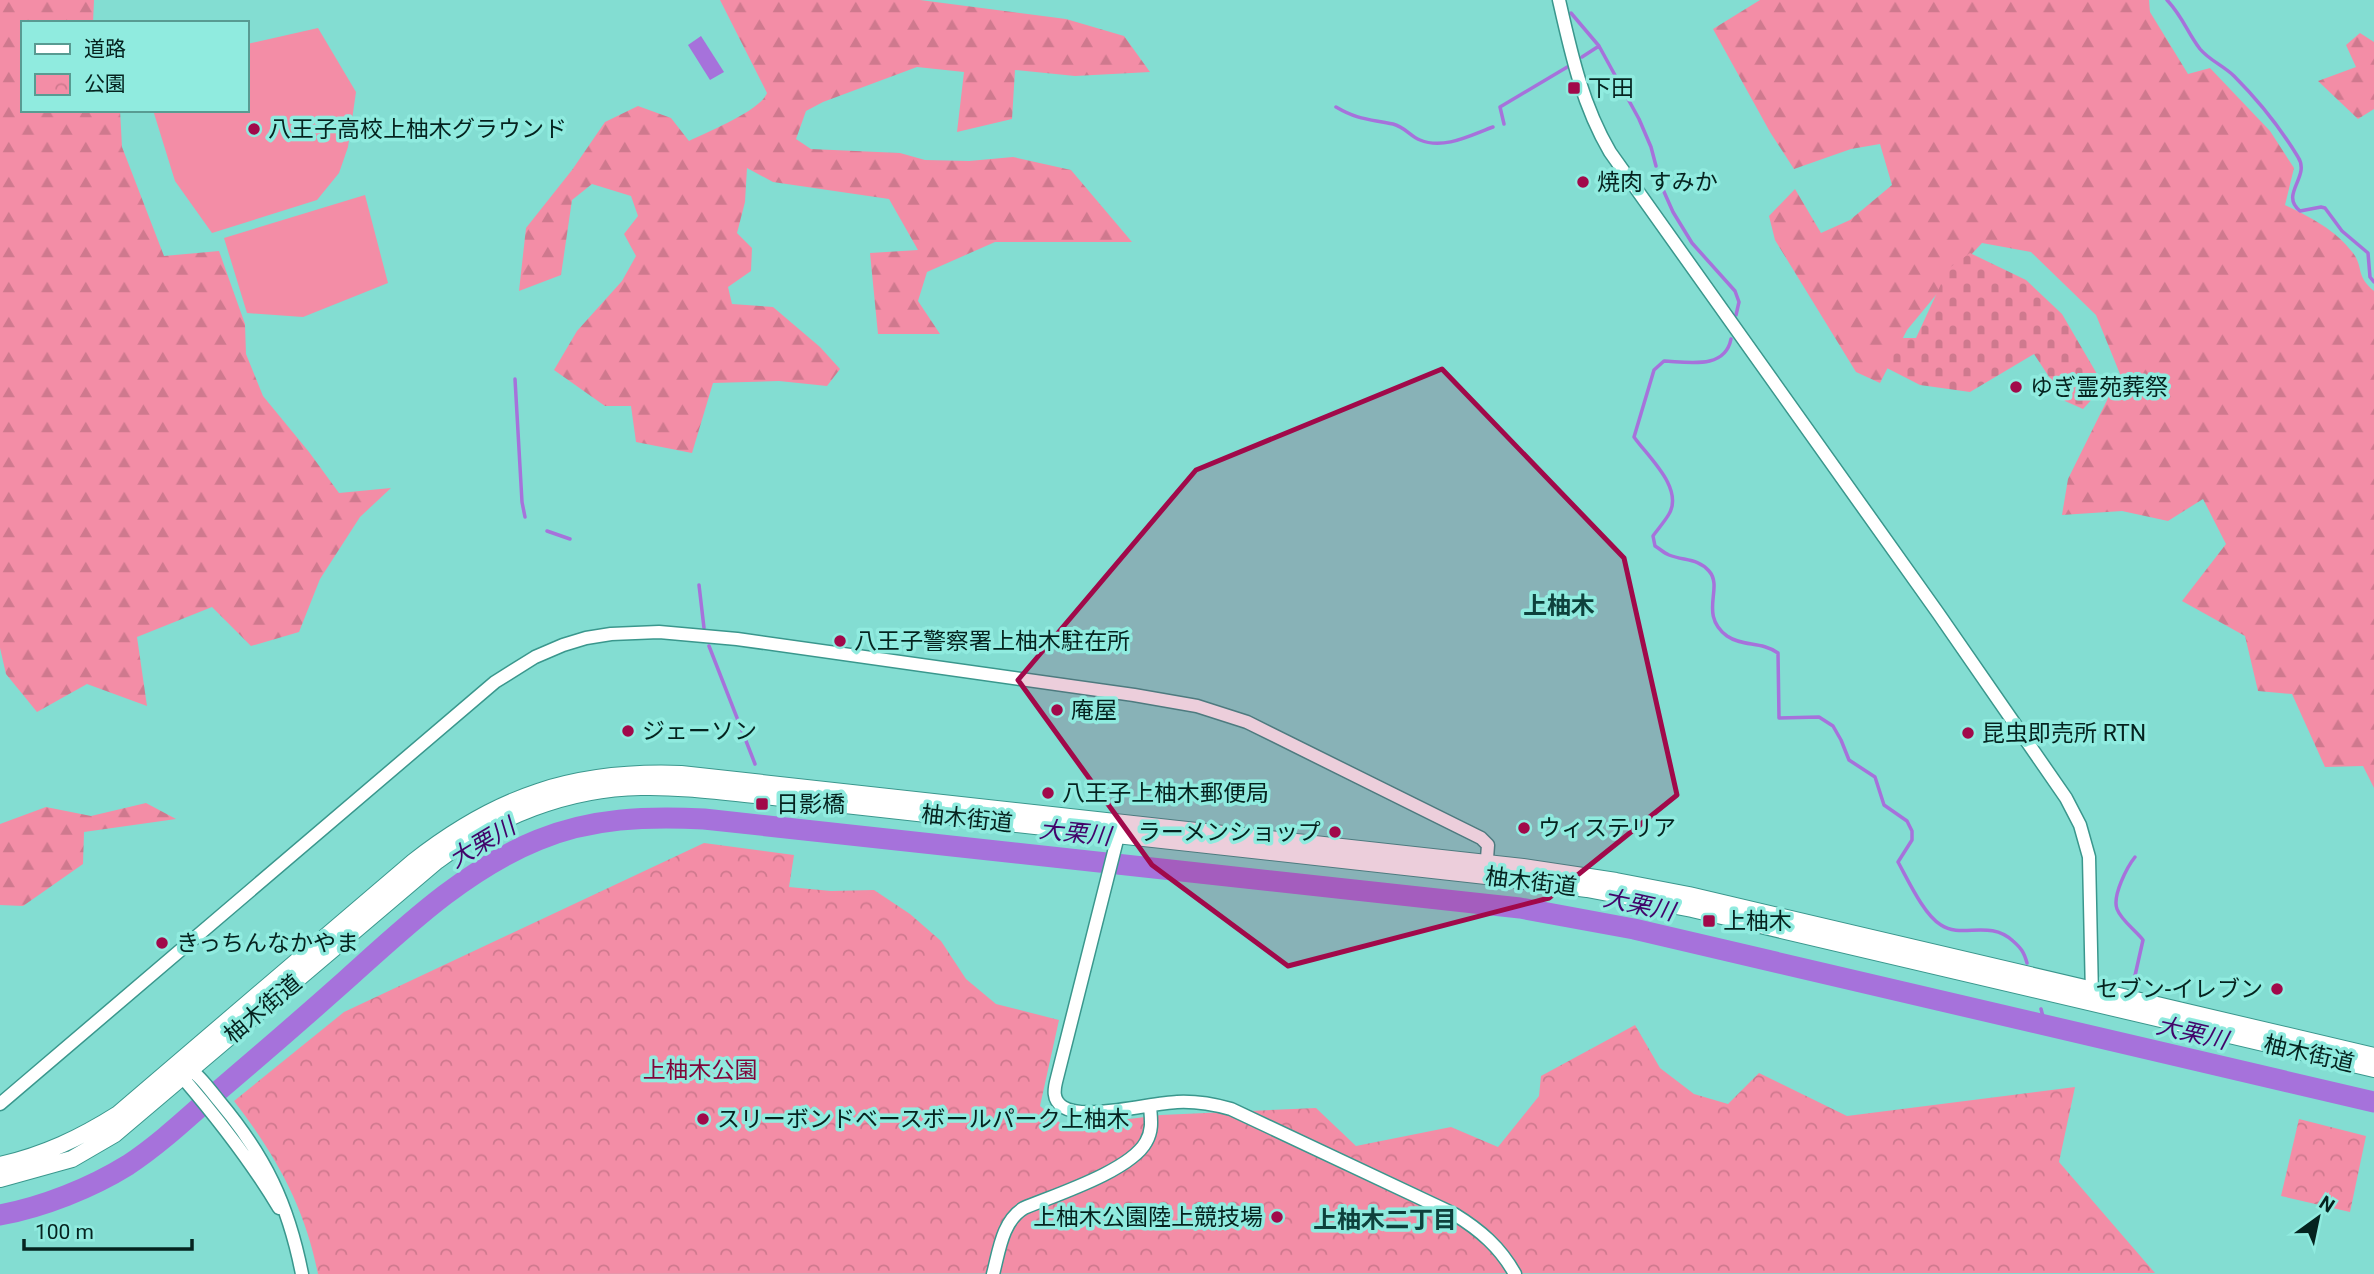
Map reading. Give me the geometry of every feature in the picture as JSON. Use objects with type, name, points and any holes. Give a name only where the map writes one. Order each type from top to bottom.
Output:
[{"type":"main road","name":"柚木街道","points":[[0,1180],[35,1171],[84,1153],[131,1123],[185,1070],[449,852],[505,819],[560,800],[629,787],[671,787],[1120,829],[1487,870],[1692,909],[2374,1056]]},
{"type":"main road","name":"柚木街道","points":[[2092,996],[2374,1069]]},
{"type":"main road","name":"柚木街道","points":[[0,1165],[46,1152],[91,1131],[185,1070]]},
{"type":"street","points":[[1559,0],[1582,92],[1610,152],[1938,613],[2066,798],[2080,825],[2089,858],[2092,996]]},
{"type":"street","points":[[0,1104],[489,687],[535,657],[586,638],[642,631],[737,639],[1124,694],[1207,709],[1247,722],[1481,838],[1488,845],[1487,870]]},
{"type":"street","points":[[1120,829],[1056,1078],[1055,1096],[1064,1108],[1082,1112],[1191,1102],[1217,1105],[1250,1117],[1436,1204],[1473,1225],[1496,1245],[1515,1274]]},
{"type":"street","points":[[185,1070],[260,1155],[280,1193],[302,1274]]},
{"type":"street","points":[[993,1274],[1005,1231],[1013,1216],[1024,1208],[1127,1163],[1141,1150],[1150,1134],[1150,1106]]},
{"type":"highlighted area","points":[[1442,369],[1624,558],[1677,795],[1549,898],[1288,966],[1152,865],[1018,680],[1196,470]]},
{"type":"green space","points":[[0,0],[94,0],[93,21],[21,21],[21,112],[120,112],[122,147],[164,256],[219,251],[245,324],[246,354],[263,396],[339,493],[391,488],[360,517],[320,579],[299,632],[251,646],[212,607],[137,637],[147,706],[87,684],[37,712],[6,674],[0,648]]},
{"type":"green space","points":[[720,0],[920,0],[1066,19],[1124,36],[1150,72],[1075,76],[1015,70],[1012,119],[957,132],[964,72],[917,67],[823,102],[806,111],[796,139],[811,149],[900,153],[925,160],[969,161],[1013,157],[1071,170],[1132,242],[995,242],[927,272],[918,301],[940,334],[878,334],[870,253],[918,250],[889,199],[773,182],[747,168],[745,202],[737,233],[752,248],[751,271],[728,287],[732,304],[773,307],[820,347],[840,369],[827,386],[779,381],[713,383],[692,453],[636,442],[631,406],[605,406],[554,370],[577,331],[622,281],[636,256],[624,234],[638,216],[631,196],[592,184],[572,200],[561,275],[519,291],[526,228],[572,170],[605,122],[638,106],[671,118],[689,141],[744,114],[762,100],[767,93]]},
{"type":"green space","points":[[1760,0],[2149,0],[2150,12],[2188,74],[2210,68],[2270,131],[2294,168],[2285,205],[2313,219],[2339,237],[2353,253],[2364,280],[2374,291],[2374,788],[2363,766],[2325,767],[2292,694],[2258,691],[2245,636],[2182,601],[2226,544],[2203,499],[2168,521],[2122,511],[2062,515],[2068,479],[2120,374],[2096,315],[2031,252],[1982,243],[1907,330],[1880,383],[1856,372],[1775,240],[1769,216],[1795,189],[1821,233],[1850,220],[1892,185],[1880,144],[1851,149],[1794,169],[1770,132],[1713,29]]},
{"type":"green space","name":"八王子高校上柚木グラウンド","points":[[318,28],[356,92],[348,147],[339,173],[317,200],[212,233],[175,181],[154,112],[248,112],[248,44]]},
{"type":"green space","points":[[2360,33],[2374,42],[2374,109],[2358,119],[2318,81],[2356,67],[2346,45]]},
{"type":"green space","name":"八王子高校上柚木グラウンド","points":[[365,195],[388,283],[303,317],[247,313],[224,238]]},
{"type":"green space","points":[[1970,253],[2026,280],[2062,314],[2104,386],[2083,409],[2065,401],[2034,354],[1970,392],[1920,385],[1881,365],[1896,338],[1916,338],[1948,269]]},
{"type":"green space","points":[[146,803],[176,819],[84,832],[83,864],[23,906],[0,905],[0,824],[46,807],[91,816]]},
{"type":"green space","name":"上柚木公園","points":[[704,843],[794,855],[789,887],[831,891],[874,890],[910,914],[941,941],[966,979],[996,1004],[1059,1020],[1040,1106],[1065,1127],[1161,1115],[1316,1108],[1356,1146],[1451,1127],[1498,1147],[1539,1096],[1541,1076],[1635,1025],[1660,1068],[1694,1094],[1728,1104],[1759,1073],[1847,1116],[2075,1087],[2059,1162],[2155,1273],[318,1274],[297,1204],[263,1141],[234,1101],[344,1012]]},
{"type":"green space","points":[[2299,1119],[2366,1136],[2350,1212],[2281,1196]]},
{"type":"shaded area","points":[[701,36],[724,72],[710,80],[688,45]]},
{"type":"waterway","points":[[2167,0],[2200,49],[2230,72],[2252,95],[2277,125],[2298,157],[2301,171],[2294,192],[2294,205],[2300,211],[2325,208],[2342,231],[2368,253],[2370,277],[2374,282]]},
{"type":"waterway","points":[[1571,13],[1599,46],[1639,119],[1656,166]]},
{"type":"waterway","points":[[1582,57],[1599,46]]},
{"type":"waterway","points":[[1504,124],[1500,107],[1569,66]]},
{"type":"waterway","points":[[1336,107],[1357,117],[1397,125],[1429,143],[1457,140],[1493,127]]},
{"type":"waterway","points":[[1661,185],[1673,212],[1692,243],[1735,291],[1739,302],[1736,315]]},
{"type":"waterway","points":[[1731,339],[1727,349],[1713,360],[1694,363],[1664,361],[1654,370],[1634,437],[1662,473],[1672,494],[1669,514],[1653,536],[1655,546],[1669,555],[1700,564],[1709,571],[1714,585],[1714,619],[1727,636],[1778,653],[1779,718],[1819,717],[1833,726],[1849,760],[1875,777],[1884,805],[1907,821],[1912,831],[1912,840],[1898,862],[1917,896],[1935,920],[1949,929],[1995,931],[2004,935],[2020,948],[2027,963]]},
{"type":"waterway","points":[[515,379],[525,517]]},
{"type":"waterway","points":[[547,531],[570,539]]},
{"type":"waterway","points":[[699,585],[704,628]]},
{"type":"waterway","points":[[709,646],[755,764]]},
{"type":"waterway","points":[[780,815],[787,829]]},
{"type":"waterway","name":"大栗川","points":[[0,1215],[66,1196],[139,1158],[413,921],[485,867],[538,840],[578,827],[619,820],[661,818],[704,819],[1520,908],[1634,929],[2374,1102]]},
{"type":"waterway","points":[[2134,980],[2143,940],[2122,917],[2116,903],[2121,882],[2135,857]]},
{"type":"waterway","points":[[2041,1009],[2045,1024]]},
{"type":"waterway","name":"大栗川","points":[[2120,1043],[2121,1039]]},
{"type":"place","name":"下田","points":[[1574,88]]},
{"type":"place","name":"八王子高校上柚木グラウンド","points":[[254,129]]},
{"type":"place","name":"焼肉 すみか","points":[[1583,182]]},
{"type":"place","name":"ゆぎ霊苑葬祭","points":[[2016,387]]},
{"type":"place","name":"八王子警察署上柚木駐在所","points":[[840,641]]},
{"type":"place","name":"庵屋","points":[[1057,710]]},
{"type":"place","name":"ジェーソン","points":[[628,731]]},
{"type":"place","name":"昆虫即売所 RTN","points":[[1968,733]]},
{"type":"place","name":"八王子上柚木郵便局","points":[[1048,793]]},
{"type":"place","name":"日影橋","points":[[762,804]]},
{"type":"place","name":"ウィステリア","points":[[1524,828]]},
{"type":"place","name":"ラーメンショップ","points":[[1335,832]]},
{"type":"place","name":"上柚木","points":[[1709,921]]},
{"type":"place","name":"きっちんなかやま","points":[[162,943]]},
{"type":"place","name":"セブン-イレブン","points":[[2277,989]]},
{"type":"place","name":"スリーボンドベースボールパーク上柚木","points":[[703,1119]]},
{"type":"place","name":"上柚木公園陸上競技場","points":[[1277,1217]]},
{"type":"district","name":"上柚木","points":[[1559,606]]},
{"type":"district","name":"上柚木二丁目","points":[[1385,1220]]}]
